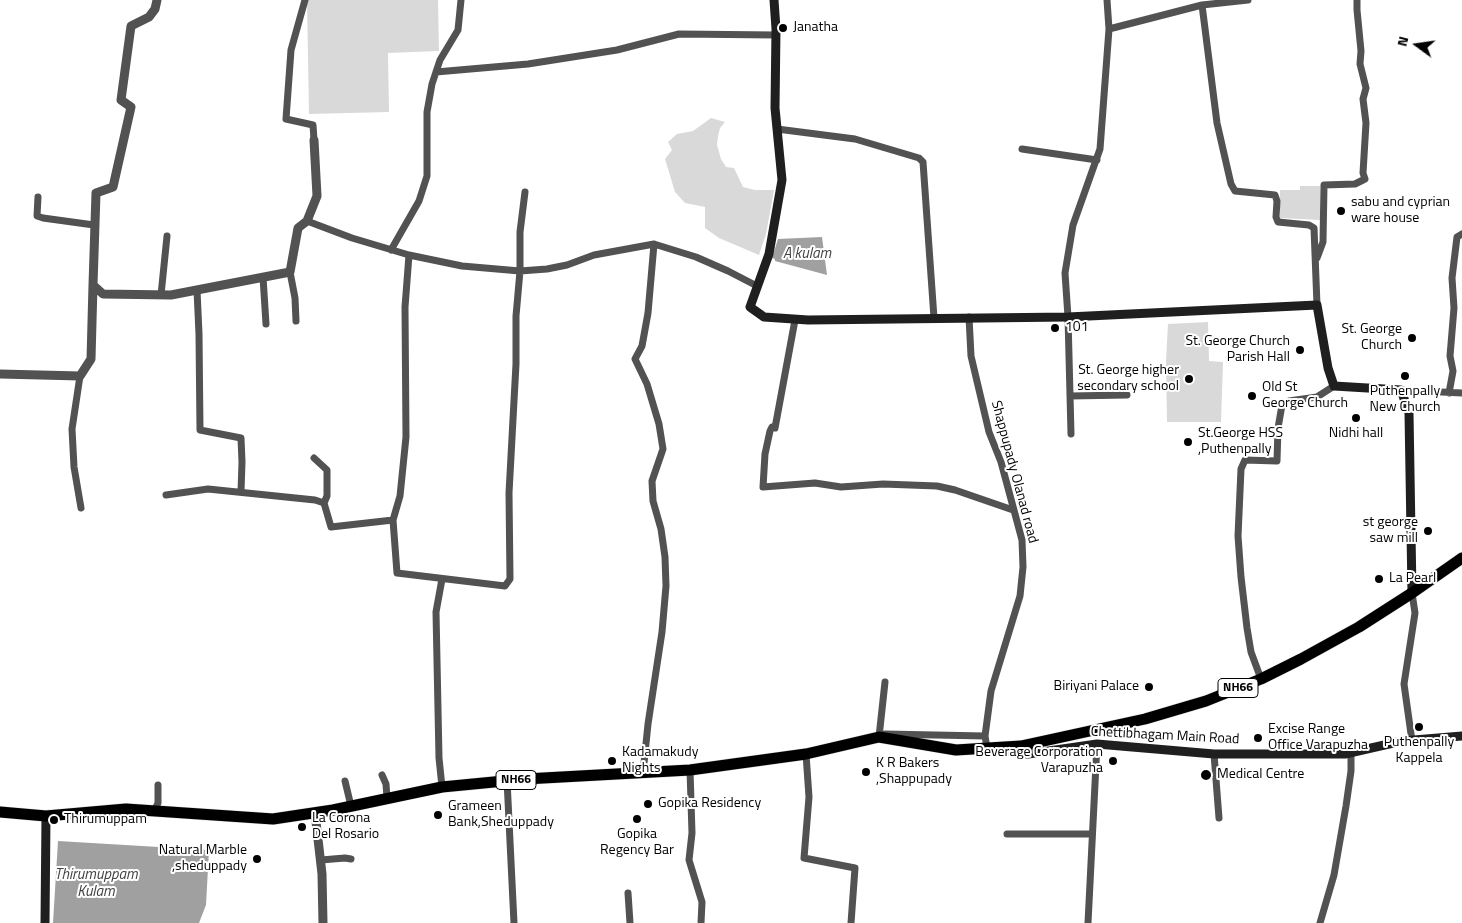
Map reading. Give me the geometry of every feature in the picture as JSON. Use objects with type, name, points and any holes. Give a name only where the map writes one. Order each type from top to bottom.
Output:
[{"type":"highway","name":"NH66","points":[[0,812],[46,816],[126,809],[273,819],[352,806],[442,786],[507,780],[690,770],[806,754],[878,738],[956,750],[1020,746],[1145,719],[1206,701],[1261,679],[1359,627],[1462,558]]},
{"type":"main road","points":[[774,0],[776,35],[775,108],[782,180],[768,254],[750,307],[764,317],[795,320],[1068,317],[1317,305],[1328,368],[1334,386],[1401,390],[1409,413],[1412,593]]},
{"type":"main road","name":"Chettibhagam Main Road","points":[[987,748],[1028,754],[1097,744],[1214,754],[1351,752],[1402,742],[1462,736]]},
{"type":"main road","points":[[45,923],[46,816]]},
{"type":"street","points":[[82,508],[74,467],[72,429],[80,376],[91,359],[96,193],[113,187],[131,107],[121,100],[131,26],[149,16],[155,9],[156,0]]},
{"type":"street","points":[[296,321],[295,298],[290,272],[298,228],[307,221],[317,196],[313,125],[286,119],[291,50],[305,0]]},
{"type":"street","points":[[391,250],[419,201],[427,176],[427,112],[440,60],[458,30],[461,0]]},
{"type":"street","points":[[1071,434],[1065,273],[1073,225],[1100,150],[1109,29],[1108,0]]},
{"type":"street","points":[[1109,29],[1202,5],[1248,0]]},
{"type":"street","points":[[1316,260],[1323,242],[1324,184],[1355,184],[1364,179],[1366,123],[1364,99],[1366,88],[1360,64],[1361,51],[1357,0]]},
{"type":"street","points":[[1202,5],[1217,123],[1231,184],[1235,191],[1275,196],[1278,222],[1309,225],[1314,228],[1317,305]]},
{"type":"street","points":[[436,72],[528,64],[617,50],[679,34],[776,35]]},
{"type":"street","points":[[777,129],[855,139],[919,158],[923,162],[934,318]]},
{"type":"street","points":[[1022,149],[1097,160]]},
{"type":"street","points":[[409,255],[406,307],[406,436],[400,496],[394,520],[398,573],[506,586],[510,579],[509,493],[516,364],[516,316],[520,271],[520,232],[525,192]]},
{"type":"street","points":[[38,197],[37,216],[94,225]]},
{"type":"street","points":[[307,221],[409,255],[462,266],[520,271],[548,269],[567,265],[594,255],[654,244],[696,257],[728,270],[757,286]]},
{"type":"street","points":[[1449,393],[1452,371],[1450,356],[1454,308],[1452,278],[1457,237],[1462,234]]},
{"type":"street","points":[[161,295],[167,236]]},
{"type":"street","points":[[643,774],[648,724],[662,632],[666,586],[665,557],[661,529],[653,501],[652,481],[662,449],[659,424],[647,384],[635,359],[642,346],[648,313],[654,244]]},
{"type":"street","points":[[93,285],[103,294],[171,295],[290,272]]},
{"type":"street","points":[[263,277],[266,324]]},
{"type":"street","points":[[196,290],[199,334],[200,430],[241,438],[241,492]]},
{"type":"street","name":"Shappupady Olanad road","points":[[969,318],[971,356],[989,432],[1001,462],[1022,540],[1024,567],[1020,596],[991,691],[985,736],[987,748]]},
{"type":"street","points":[[795,320],[775,428],[772,427],[770,432],[765,454],[763,487],[815,483],[841,487],[883,484],[937,486],[955,490],[1013,510]]},
{"type":"street","points":[[0,374],[80,376]]},
{"type":"street","points":[[1261,679],[1251,652],[1246,628],[1241,577],[1238,536],[1241,469],[1245,460],[1277,461],[1278,428],[1282,405],[1289,401],[1316,397],[1334,386]]},
{"type":"street","points":[[1401,390],[1462,393]]},
{"type":"street","points":[[1070,396],[1127,395]]},
{"type":"street","points":[[314,458],[327,470],[327,496],[324,503],[331,527],[394,520]]},
{"type":"street","points":[[166,495],[208,489],[316,500],[324,503]]},
{"type":"street","points":[[442,579],[436,612],[439,758],[442,786]]},
{"type":"street","points":[[1412,593],[1414,613],[1404,684],[1412,741]]},
{"type":"street","points":[[878,738],[885,682]]},
{"type":"street","points":[[878,738],[882,734],[985,736]]},
{"type":"street","points":[[1088,923],[1097,744]]},
{"type":"street","points":[[1320,923],[1334,875],[1351,771],[1351,752]]},
{"type":"street","points":[[806,754],[809,797],[804,858],[855,868],[851,923]]},
{"type":"street","points":[[1214,754],[1219,818]]},
{"type":"street","points":[[690,770],[692,833],[689,860],[702,902],[701,923]]},
{"type":"street","points":[[382,774],[386,784],[387,798]]},
{"type":"street","points":[[507,780],[514,923]]},
{"type":"street","points":[[345,781],[352,806]]},
{"type":"street","points":[[154,811],[158,803],[158,785]]},
{"type":"street","points":[[315,813],[320,860],[323,923]]},
{"type":"street","points":[[1007,834],[1092,834]]},
{"type":"street","points":[[320,860],[351,859]]},
{"type":"street","points":[[628,893],[630,923]]},
{"type":"shaded area","points":[[307,0],[438,0],[439,51],[388,53],[389,112],[309,114]]},
{"type":"shaded area","points":[[711,118],[725,122],[720,128],[717,145],[721,159],[726,167],[734,168],[743,187],[755,190],[774,190],[766,234],[759,255],[719,238],[705,228],[705,207],[685,203],[675,192],[665,159],[672,150],[668,142],[677,134],[693,131]]},
{"type":"shaded area","points":[[1300,186],[1320,186],[1320,220],[1280,218],[1280,190],[1300,190]]},
{"type":"shaded area","points":[[1208,322],[1209,361],[1223,362],[1221,422],[1167,422],[1166,361],[1168,324]]},
{"type":"water","name":"A kulam","points":[[822,237],[827,275],[775,261],[772,258],[778,239]]},
{"type":"water","name":"Thirumuppam Kulam","points":[[58,841],[209,850],[206,905],[199,923],[53,923]]},
{"type":"place","name":"Janatha","points":[[783,28]]},
{"type":"place","name":"sabu and cyprian ware house","points":[[1341,211]]},
{"type":"place","name":"101","points":[[1055,328]]},
{"type":"place","name":"St. George Church","points":[[1412,338]]},
{"type":"place","name":"St. George Church Parish Hall","points":[[1300,350]]},
{"type":"place","name":"Puthenpally New Church","points":[[1405,376]]},
{"type":"place","name":"St. George higher secondary school","points":[[1189,379]]},
{"type":"place","name":"Old St George Church","points":[[1252,396]]},
{"type":"place","name":"Nidhi hall","points":[[1356,418]]},
{"type":"place","name":"St.George HSS ,Puthenpally","points":[[1188,442]]},
{"type":"place","name":"st george saw mill","points":[[1428,531]]},
{"type":"place","name":"La Pearl","points":[[1379,579]]},
{"type":"place","name":"Biriyani Palace","points":[[1149,687]]},
{"type":"place","name":"Puthenpally Kappela","points":[[1419,727]]},
{"type":"place","name":"Excise Range Office Varapuzha","points":[[1258,738]]},
{"type":"place","name":"Kadamakudy Nights","points":[[612,761]]},
{"type":"place","name":"Beverage Corporation Varapuzha","points":[[1113,761]]},
{"type":"place","name":"K R Bakers ,Shappupady","points":[[866,772]]},
{"type":"place","name":"Medical Centre","points":[[1206,775]]},
{"type":"place","name":"Gopika Residency","points":[[648,804]]},
{"type":"place","name":"Grameen Bank,Sheduppady","points":[[438,815]]},
{"type":"place","name":"Gopika Regency Bar","points":[[637,819]]},
{"type":"place","name":"Thirumuppam","points":[[54,820]]},
{"type":"place","name":"La Corona Del Rosario","points":[[302,827]]},
{"type":"place","name":"Natural Marble ,sheduppady","points":[[257,859]]}]
